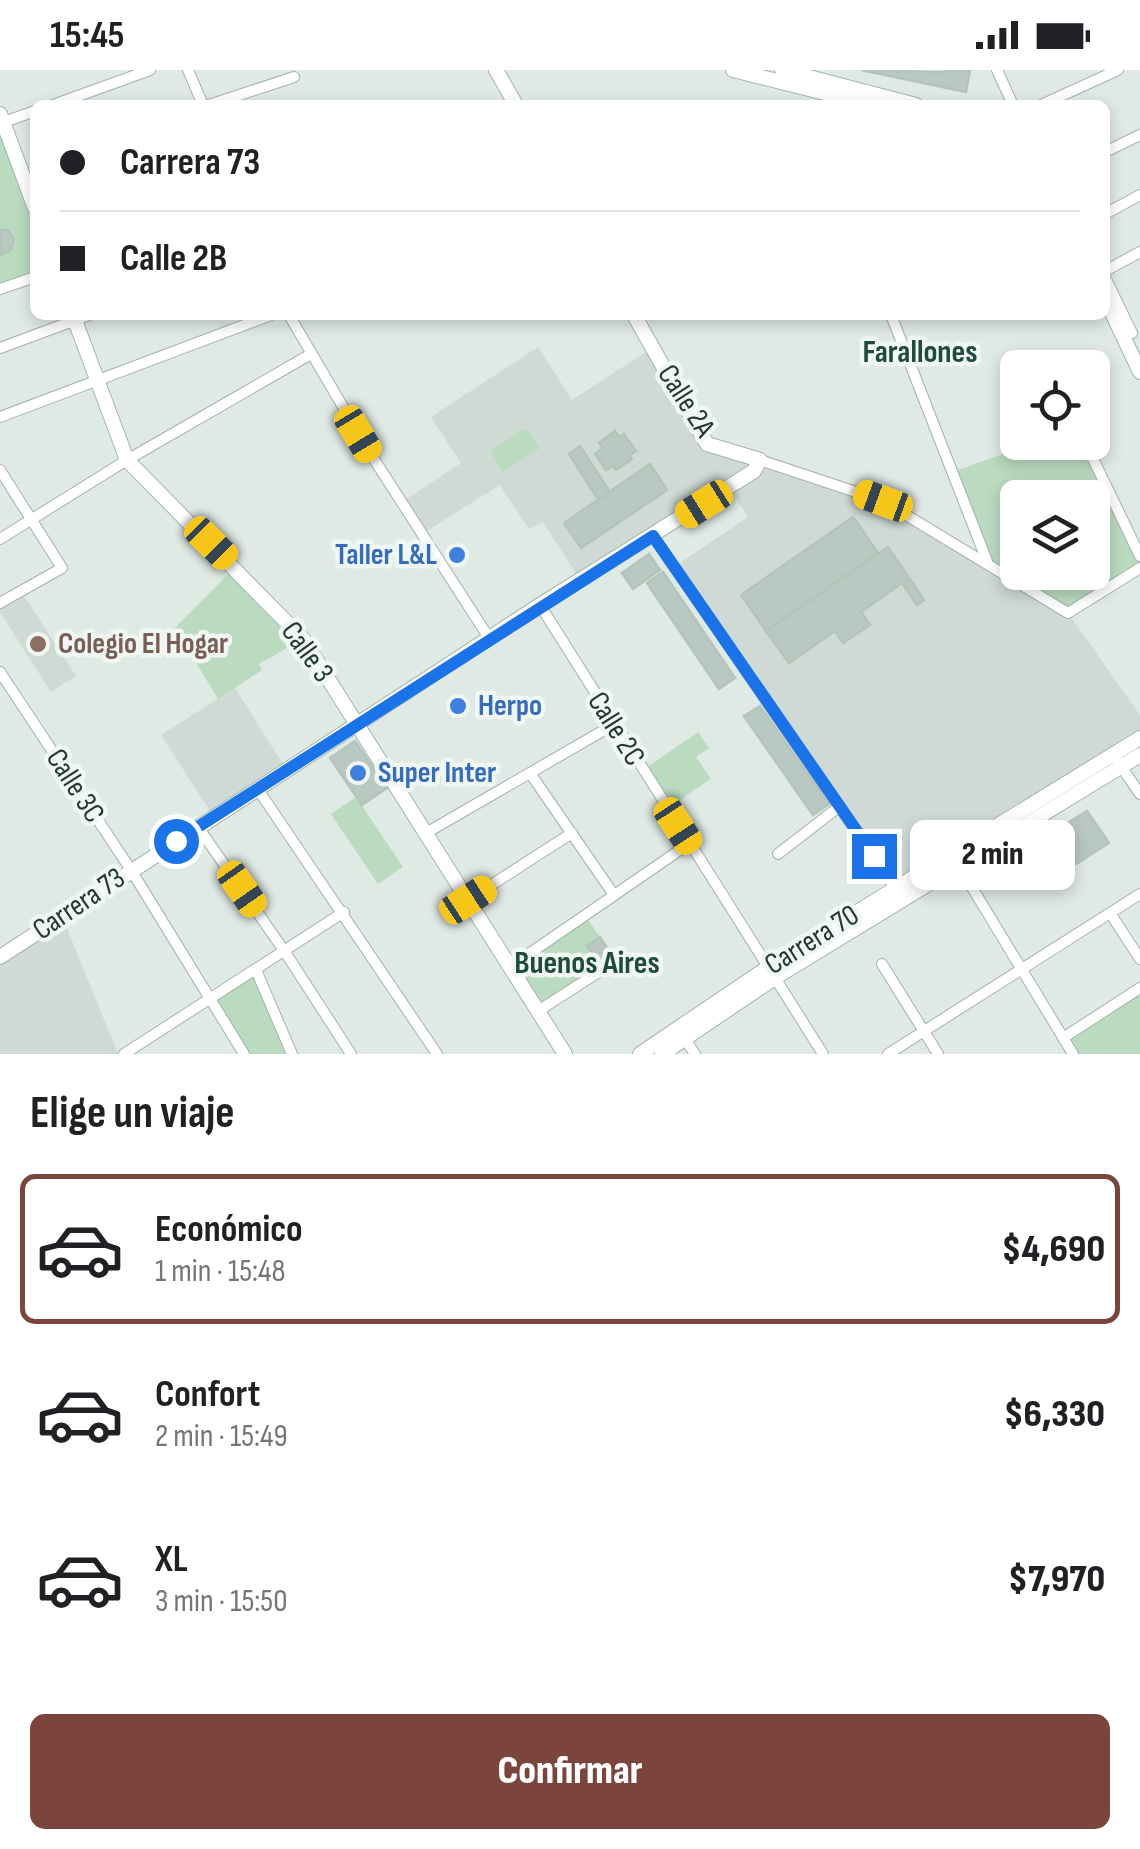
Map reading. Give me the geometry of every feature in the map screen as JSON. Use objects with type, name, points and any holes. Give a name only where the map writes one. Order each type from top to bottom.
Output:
[{"type":"street","points":[[67,100],[150,70]]},
{"type":"street","points":[[188,70],[203,100]]},
{"type":"street","points":[[496,70],[513,100]]},
{"type":"street","points":[[733,70],[853,100]]},
{"type":"street","points":[[782,70],[897,100]]},
{"type":"street","points":[[996,70],[1011,100]]},
{"type":"street","points":[[1051,100],[1118,70]]},
{"type":"street","points":[[222,100],[294,77]]},
{"type":"street","points":[[28,170],[1,120],[30,112]]},
{"type":"street","points":[[1110,150],[1140,136]]},
{"type":"street","points":[[1110,211],[1140,196]]},
{"type":"street","points":[[1110,271],[1140,252]]},
{"type":"street","points":[[0,289],[30,279]]},
{"type":"street","points":[[1110,285],[1132,333],[1140,372]]},
{"type":"street","points":[[1110,304],[1132,333]]},
{"type":"street","points":[[0,348],[68,320]]},
{"type":"street","name":"Calle 3","points":[[74,320],[127,460],[303,639],[565,1054]]},
{"type":"street","points":[[0,417],[258,320]]},
{"type":"street","points":[[292,320],[370,453],[489,638]]},
{"type":"street","name":"Calle 2A","points":[[637,320],[707,444],[760,460]]},
{"type":"street","points":[[893,320],[988,562]]},
{"type":"street","points":[[0,539],[127,460],[312,354]]},
{"type":"street","points":[[760,460],[883,501],[1068,613],[1140,568]]},
{"type":"street","name":"Carrera 73","points":[[0,956],[540,605],[754,471],[760,460]]},
{"type":"street","points":[[1094,460],[1140,556]]},
{"type":"street","points":[[0,470],[62,568],[0,603]]},
{"type":"street","points":[[653,536],[896,888]]},
{"type":"street","name":"Calle 2C","points":[[540,605],[823,1054]]},
{"type":"street","name":"Calle 3C","points":[[0,672],[244,1054]]},
{"type":"street","points":[[426,834],[613,725]]},
{"type":"street","name":"Carrera 70","points":[[640,1054],[773,972],[959,866],[1118,761],[1140,738]]},
{"type":"street","name":"Carrera 70","points":[[662,1054],[896,888],[1118,761],[1140,755]]},
{"type":"street","points":[[1118,761],[1140,794]]},
{"type":"street","points":[[530,773],[614,895]]},
{"type":"street","points":[[257,788],[437,1054]]},
{"type":"street","points":[[778,854],[840,806]]},
{"type":"street","points":[[198,827],[351,1054]]},
{"type":"street","points":[[468,900],[572,833]]},
{"type":"street","points":[[510,967],[690,843]]},
{"type":"street","points":[[959,866],[1073,1054]]},
{"type":"street","points":[[888,1054],[1140,894]]},
{"type":"street","points":[[124,1054],[344,912]]},
{"type":"street","points":[[1110,914],[1138,953]]},
{"type":"street","points":[[538,1011],[616,961]]},
{"type":"street","points":[[882,964],[938,1054]]},
{"type":"street","points":[[256,970],[292,1054]]},
{"type":"street","points":[[1063,1038],[1140,988]]},
{"type":"street","points":[[685,1038],[695,1054]]},
{"type":"shaded area","points":[[538,347],[572,400],[652,348],[707,444],[883,501],[1000,572],[1000,590],[1030,590],[1068,613],[1140,715],[1140,738],[896,889],[674,567],[748,517],[729,488],[580,580],[543,522],[529,529],[500,485],[422,534],[402,502],[461,463],[431,417]]},
{"type":"shaded area","name":"Colegio El Hogar","points":[[21,591],[76,676],[51,692],[0,612],[0,603]]},
{"type":"shaded area","points":[[235,688],[286,769],[214,817],[161,735]]},
{"type":"shaded area","points":[[62,916],[118,1054],[0,1054],[0,957]]},
{"type":"green space","points":[[0,124],[30,196],[30,279],[0,289]]},
{"type":"green space","points":[[526,428],[540,448],[503,472],[490,451]]},
{"type":"green space","points":[[1000,455],[1000,460],[1093,460],[1103,480],[1000,480],[1000,570],[987,562],[952,472]]},
{"type":"green space","points":[[1110,494],[1140,556],[1140,568],[1110,587]]},
{"type":"green space","points":[[235,567],[303,639],[259,664],[262,670],[218,699],[175,628]]},
{"type":"green space","points":[[1031,590],[1105,590],[1068,613]]},
{"type":"green space","points":[[698,732],[709,748],[696,757],[711,779],[667,808],[642,771]]},
{"type":"green space","points":[[356,797],[403,867],[378,884],[331,814]]},
{"type":"green space","points":[[585,915],[616,961],[538,1011],[510,967]]},
{"type":"green space","points":[[256,970],[292,1054],[244,1054],[212,999]]},
{"type":"green space","points":[[1140,988],[1140,1054],[1073,1054],[1063,1038]]},
{"type":"building","points":[[861,70],[936,72],[970,70],[966,92]]},
{"type":"building","points":[[0,230],[8,230],[14,239],[11,250],[1,255]]},
{"type":"building","points":[[615,431],[619,437],[624,434],[636,451],[629,455],[632,459],[616,470],[613,466],[606,470],[595,454],[603,448],[599,443]]},
{"type":"building","points":[[580,446],[610,492],[598,499],[569,454]]},
{"type":"building","points":[[650,464],[667,490],[581,548],[564,523]]},
{"type":"building","points":[[853,517],[878,553],[766,631],[741,595]]},
{"type":"building","points":[[888,547],[924,600],[917,605],[902,583],[861,612],[870,625],[843,643],[835,631],[789,663],[766,631]]},
{"type":"building","points":[[649,554],[660,570],[633,589],[622,573]]},
{"type":"building","points":[[663,572],[735,678],[719,689],[647,583]]},
{"type":"building","points":[[760,706],[829,804],[813,815],[744,716]]},
{"type":"building","name":"Super Inter","points":[[355,741],[387,788],[362,805],[330,758]]},
{"type":"building","points":[[1087,811],[1109,843],[1043,885],[1022,852]]},
{"type":"building","points":[[600,937],[612,955],[600,963],[587,946]]},
{"type":"place","name":"Taller L&L","points":[[457,555]]},
{"type":"place","name":"Colegio El Hogar","points":[[38,644]]},
{"type":"place","name":"Herpo","points":[[458,706]]},
{"type":"place","name":"Super Inter","points":[[358,773]]},
{"type":"district","name":"Farallones","points":[[920,352]]},
{"type":"district","name":"Buenos Aires","points":[[587,963]]},
{"type":"route","points":[[176,841],[653,536],[874,856]]}]
